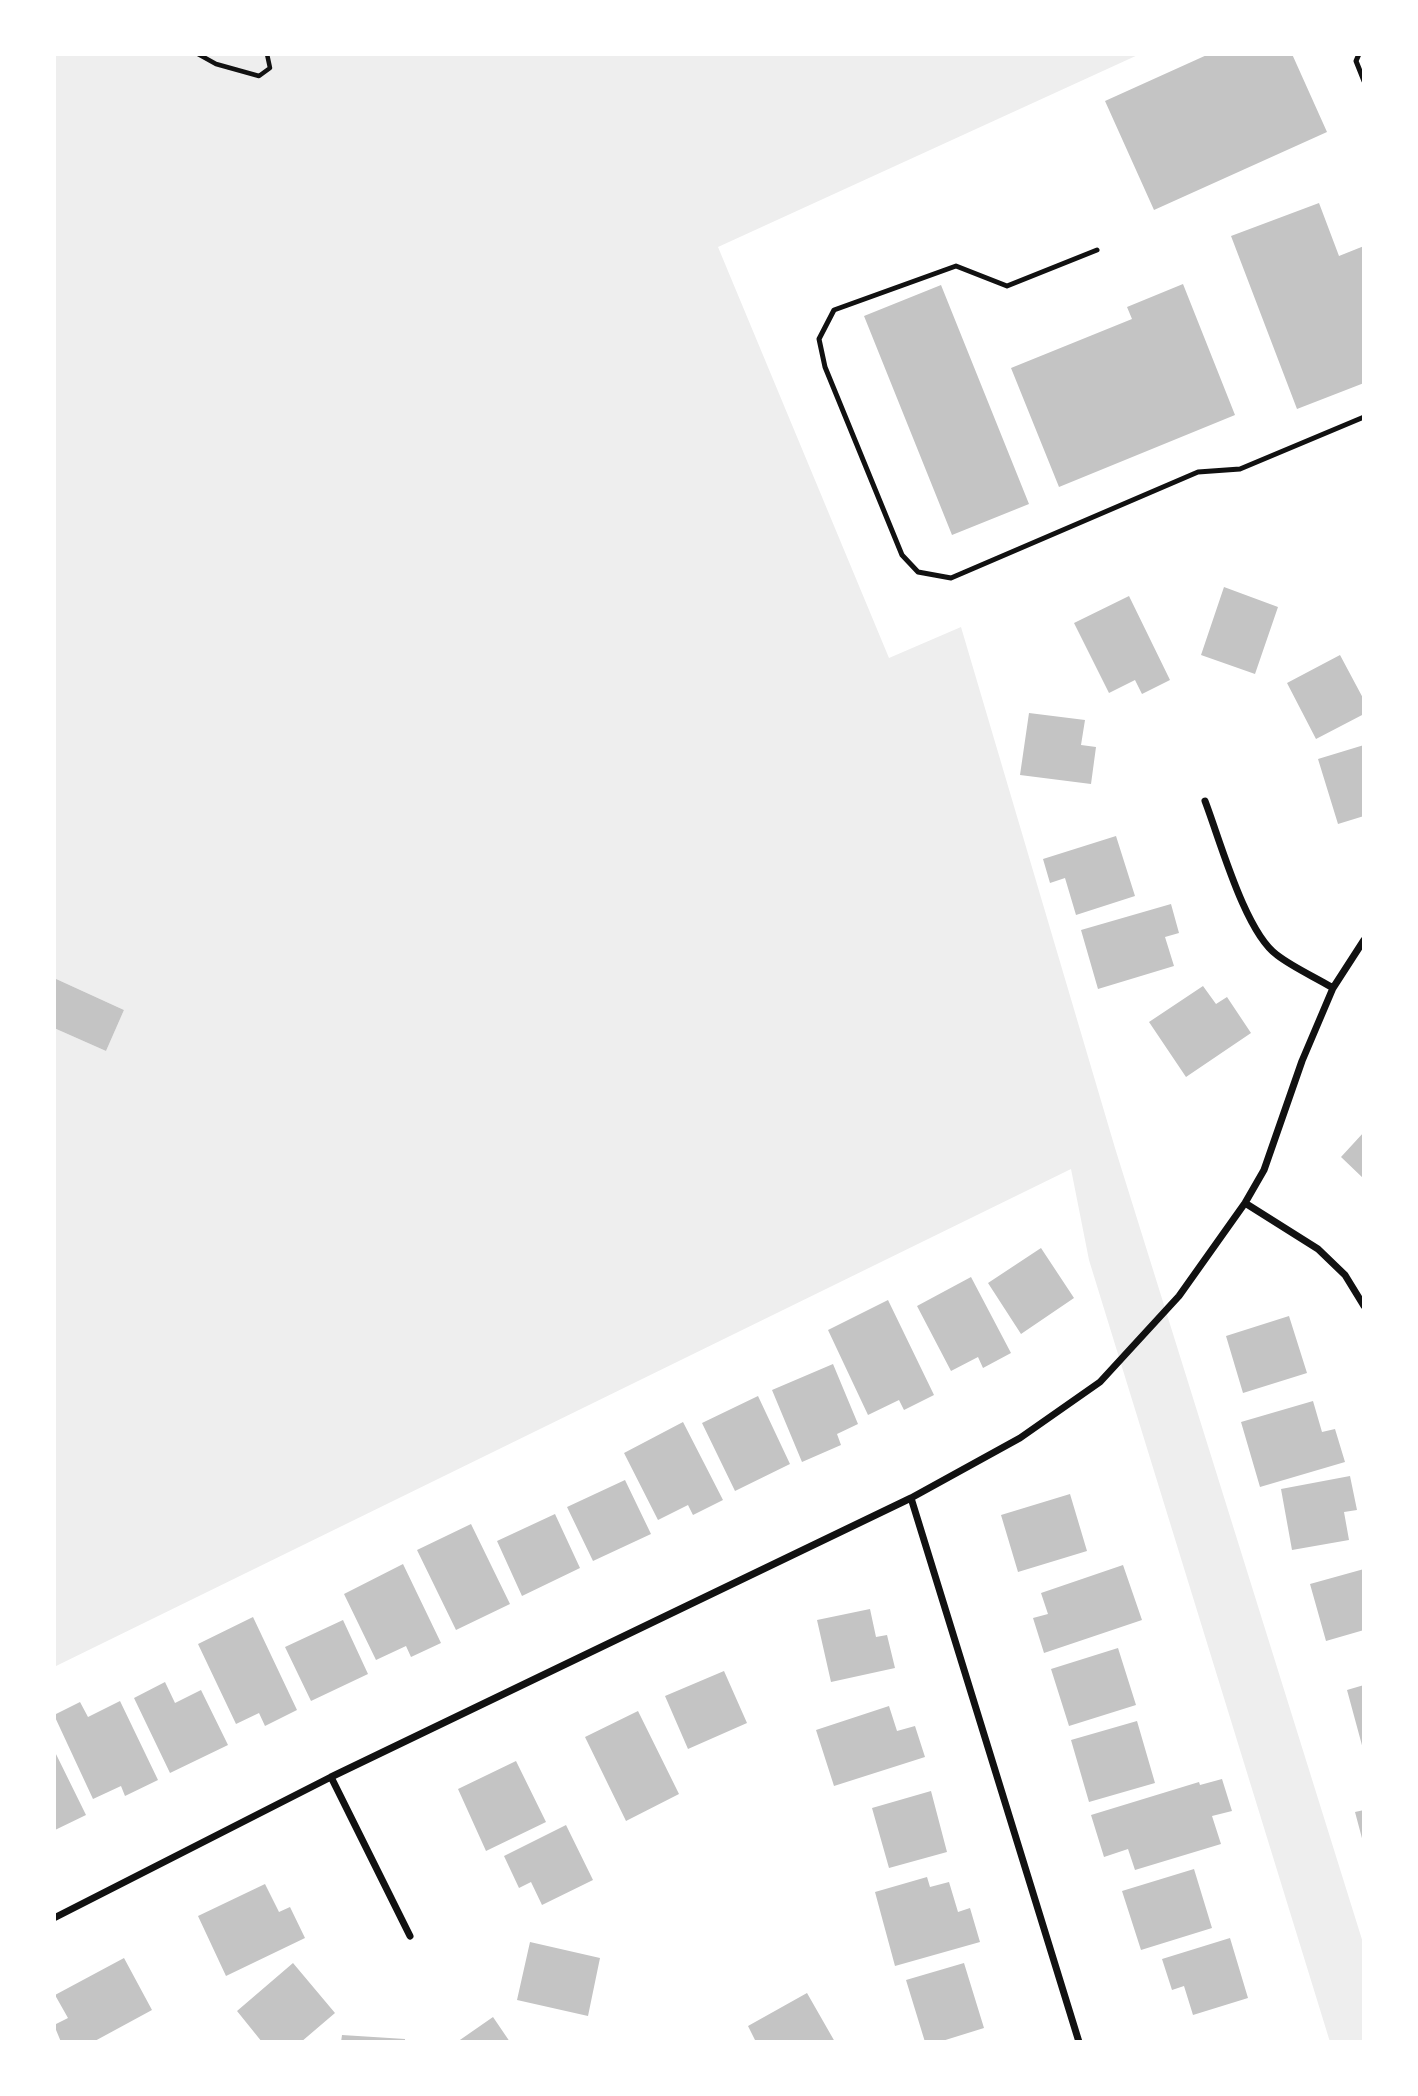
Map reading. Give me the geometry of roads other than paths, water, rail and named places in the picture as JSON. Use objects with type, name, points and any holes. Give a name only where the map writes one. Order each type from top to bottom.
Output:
[{"type":"street","points":[[1205,801],[1248,916],[1261,938],[1276,954],[1333,988]]},
{"type":"street","points":[[54,1918],[331,1777],[911,1498],[1020,1437],[1100,1382],[1179,1296],[1245,1203],[1264,1170],[1302,1061],[1333,988],[1364,940]]},
{"type":"street","points":[[1245,1203],[1318,1248],[1345,1275],[1364,1306]]},
{"type":"street","points":[[911,1498],[1079,2042]]},
{"type":"street","points":[[331,1777],[410,1936]]},
{"type":"lane","points":[[1359,54],[1356,61],[1364,81]]},
{"type":"lane","points":[[1097,250],[1007,286],[956,266],[834,310],[819,339],[825,368],[902,555],[918,572],[951,578],[1198,472],[1240,470],[1364,417]]}]
